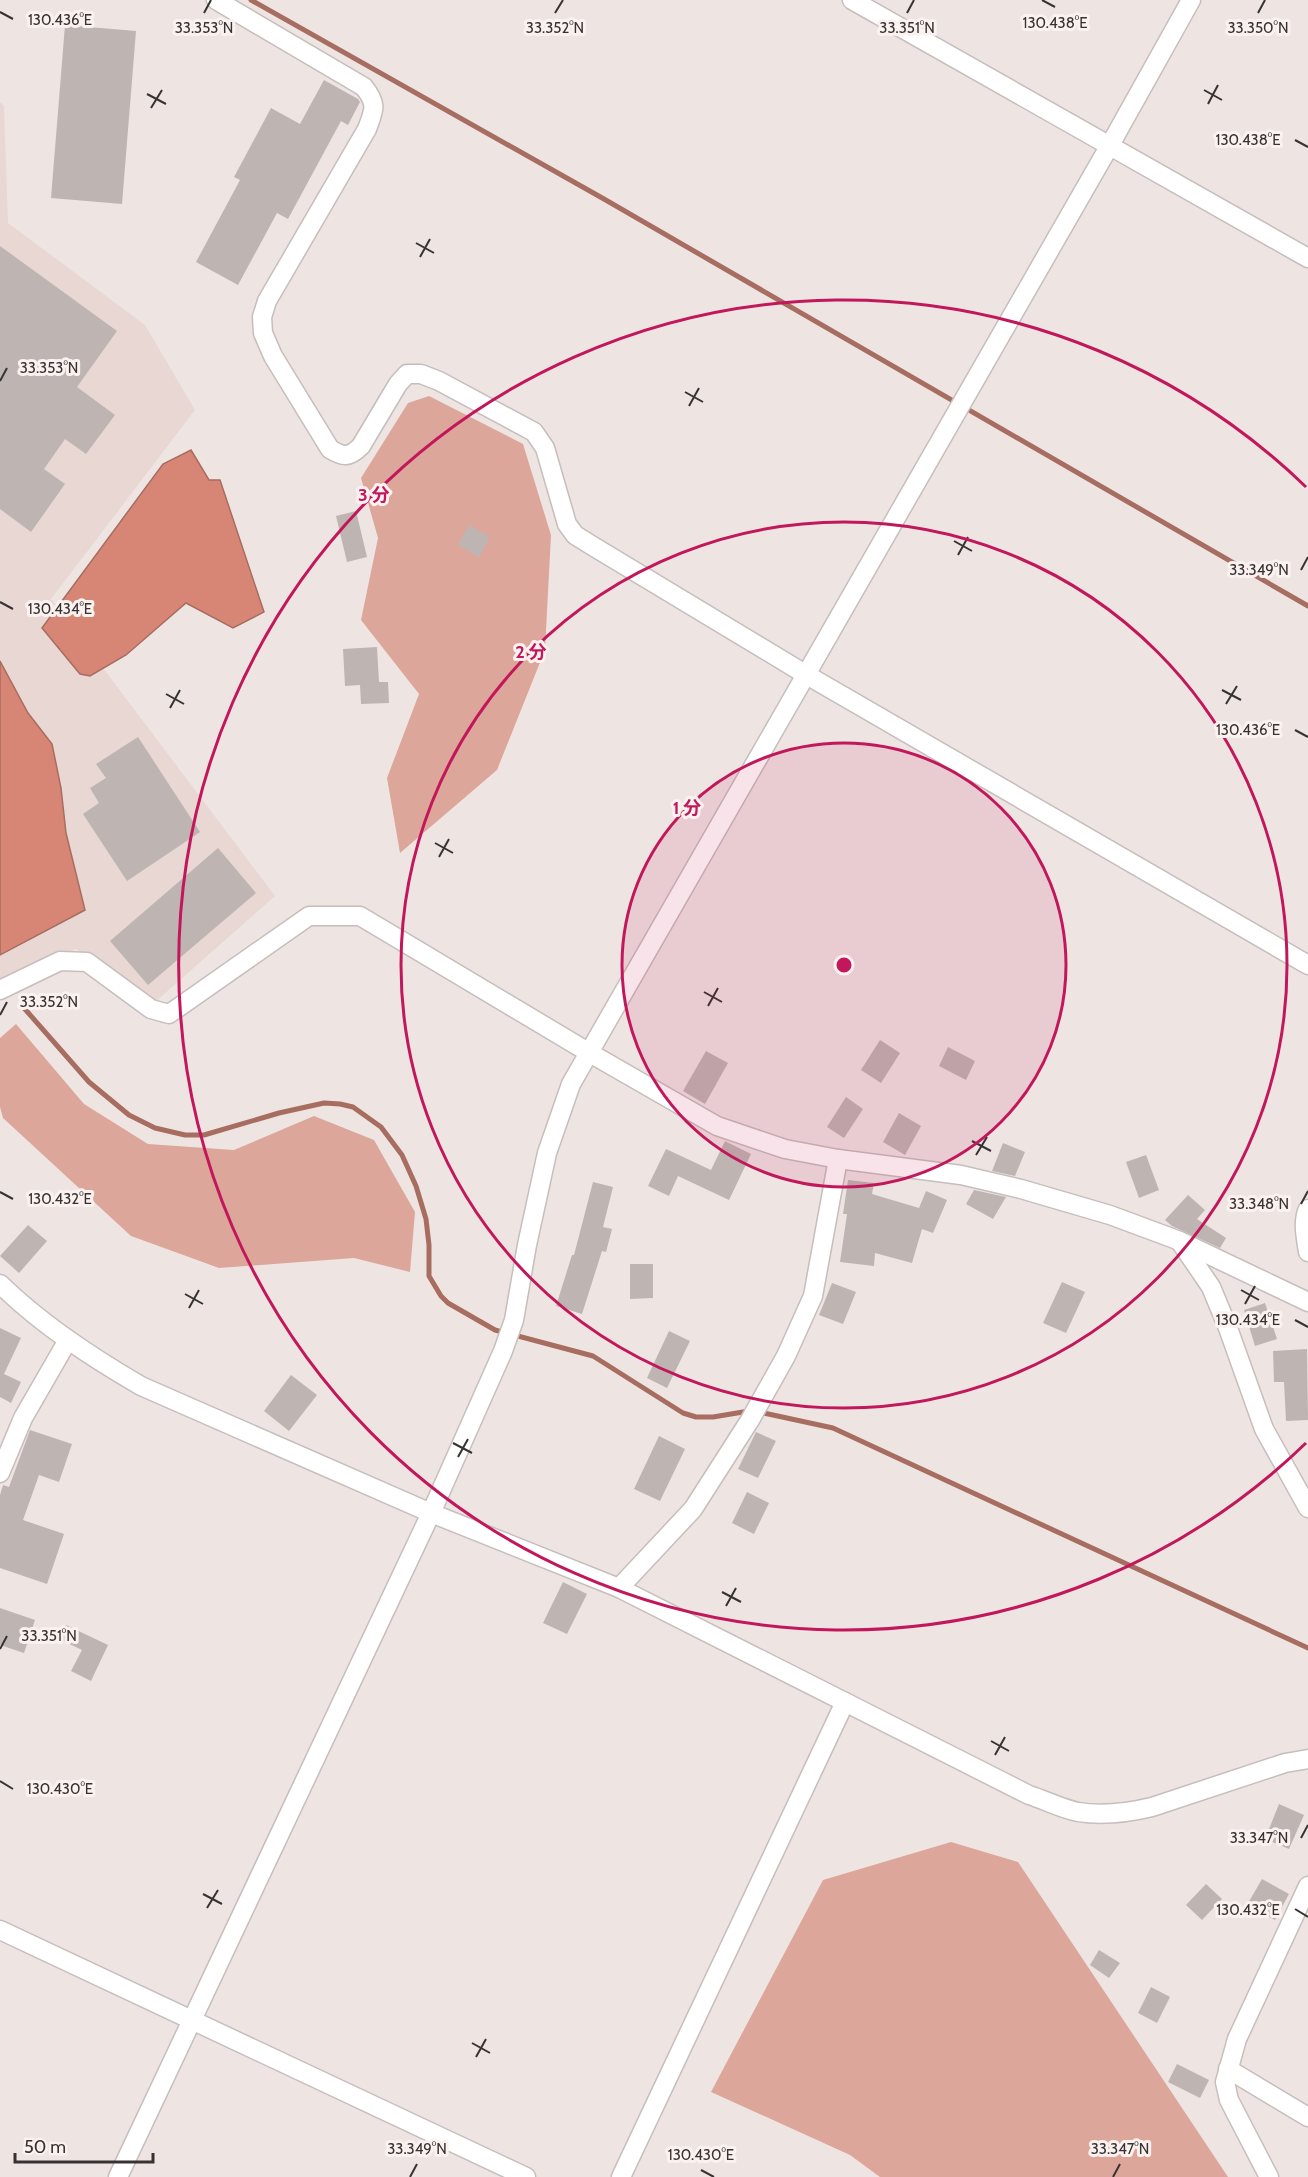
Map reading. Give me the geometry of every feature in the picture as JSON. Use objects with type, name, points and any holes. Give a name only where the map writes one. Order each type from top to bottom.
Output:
[{"type":"street","points":[[216,0],[364,87],[373,99],[374,110],[367,129],[267,301],[262,317],[263,333],[273,356],[330,449],[342,456],[352,455],[361,446],[406,374],[421,374],[439,381],[534,432],[545,448],[567,524],[575,534],[805,674],[1308,965]]},
{"type":"street","points":[[852,0],[1308,258]]},
{"type":"street","points":[[118,2177],[431,1513],[503,1351],[514,1320],[547,1153],[572,1084],[588,1052],[1110,145],[1191,0]]},
{"type":"street","points":[[0,990],[60,961],[87,962],[151,1009],[169,1014],[309,916],[360,916],[717,1126],[785,1149],[838,1159],[961,1175],[1021,1189],[1110,1215],[1180,1241],[1308,1302]]},
{"type":"street","points":[[619,1588],[693,1509],[761,1402],[786,1356],[813,1296],[838,1159]]},
{"type":"street","points":[[1308,1209],[1305,1234],[1308,1252]]},
{"type":"street","points":[[1180,1241],[1211,1287],[1264,1429],[1308,1508]]},
{"type":"street","points":[[0,1284],[68,1340],[141,1386],[431,1513],[619,1588],[1029,1795],[1076,1812],[1130,1813],[1285,1763],[1308,1759]]},
{"type":"street","points":[[0,1473],[23,1418],[68,1340]]},
{"type":"street","points":[[621,2177],[845,1702]]},
{"type":"street","points":[[1269,2177],[1229,2100],[1225,2082],[1246,2020],[1308,1886]]},
{"type":"street","points":[[0,1930],[526,2177]]},
{"type":"street","points":[[1228,2069],[1308,2117]]},
{"type":"shaded area","points":[[0,102],[4,106],[8,223],[145,325],[195,410],[51,599],[275,896],[154,1003],[76,949],[0,985]]},
{"type":"shaded area","points":[[429,396],[523,444],[551,535],[545,650],[497,770],[400,853],[387,778],[419,694],[361,620],[378,538],[361,478],[408,403]]},
{"type":"shaded area","points":[[191,450],[209,480],[220,480],[264,612],[233,628],[186,603],[126,655],[90,676],[80,674],[42,628],[163,464]]},
{"type":"shaded area","points":[[0,661],[28,713],[52,744],[61,788],[66,833],[85,910],[0,955]]},
{"type":"shaded area","points":[[16,1024],[84,1104],[148,1144],[234,1150],[314,1116],[374,1140],[415,1212],[410,1272],[354,1258],[219,1268],[131,1236],[3,1118],[0,1107],[0,1038]]},
{"type":"shaded area","points":[[951,1842],[1018,1862],[1228,2177],[880,2177],[850,2155],[711,2092],[823,1880]]},
{"type":"building","points":[[65,25],[136,31],[122,204],[51,198]]},
{"type":"building","points":[[324,80],[360,102],[348,125],[341,121],[288,219],[277,213],[238,285],[196,262],[240,180],[234,177],[271,108],[300,124]]},
{"type":"building","points":[[0,246],[117,331],[77,387],[115,415],[86,454],[65,439],[44,469],[65,484],[31,532],[0,509]]},
{"type":"building","points":[[356,511],[367,557],[347,562],[336,516]]},
{"type":"building","points":[[469,525],[490,537],[479,557],[458,545]]},
{"type":"building","points":[[377,647],[379,682],[388,682],[389,703],[361,704],[360,685],[345,686],[343,649]]},
{"type":"building","points":[[138,737],[200,832],[127,881],[83,814],[99,803],[90,788],[106,778],[96,764]]},
{"type":"building","points":[[218,848],[256,893],[148,985],[110,941]]},
{"type":"building","points":[[880,1040],[900,1053],[881,1083],[861,1070]]},
{"type":"building","points":[[948,1047],[975,1061],[966,1080],[939,1066]]},
{"type":"building","points":[[706,1051],[728,1063],[705,1104],[683,1091]]},
{"type":"building","points":[[846,1097],[863,1109],[844,1138],[827,1127]]},
{"type":"building","points":[[899,1113],[921,1126],[905,1155],[883,1142]]},
{"type":"building","points":[[725,1141],[751,1154],[729,1200],[678,1176],[669,1196],[648,1186],[666,1149],[711,1170]]},
{"type":"building","points":[[1003,1143],[1025,1152],[1015,1176],[992,1171]]},
{"type":"building","points":[[1146,1155],[1159,1190],[1139,1198],[1126,1162]]},
{"type":"building","points":[[848,1180],[874,1183],[872,1194],[919,1208],[926,1191],[947,1200],[933,1233],[922,1229],[912,1263],[875,1253],[874,1266],[840,1262],[847,1214],[843,1214]]},
{"type":"building","points":[[593,1182],[613,1187],[603,1227],[612,1229],[606,1252],[602,1251],[582,1314],[556,1306],[572,1255],[574,1255]]},
{"type":"building","points":[[974,1190],[1006,1197],[993,1219],[966,1204]]},
{"type":"building","points":[[1188,1195],[1205,1210],[1197,1219],[1226,1238],[1220,1248],[1172,1226],[1165,1220]]},
{"type":"building","points":[[28,1225],[47,1241],[19,1273],[0,1256]]},
{"type":"building","points":[[630,1264],[653,1264],[653,1298],[630,1299]]},
{"type":"building","points":[[1062,1282],[1085,1292],[1066,1333],[1043,1323]]},
{"type":"building","points":[[832,1283],[856,1292],[843,1324],[819,1315]]},
{"type":"building","points":[[1265,1303],[1277,1339],[1255,1346],[1244,1310]]},
{"type":"building","points":[[0,1328],[21,1338],[4,1374],[21,1382],[11,1403],[0,1397]]},
{"type":"building","points":[[669,1331],[690,1341],[667,1388],[647,1378]]},
{"type":"building","points":[[1307,1349],[1308,1420],[1286,1421],[1284,1382],[1274,1382],[1273,1351]]},
{"type":"building","points":[[291,1375],[317,1395],[289,1431],[264,1411]]},
{"type":"building","points":[[30,1430],[72,1444],[59,1482],[39,1475],[23,1520],[64,1534],[47,1584],[0,1568],[0,1495],[3,1485],[9,1487]]},
{"type":"building","points":[[756,1432],[776,1441],[758,1478],[738,1469]]},
{"type":"building","points":[[659,1436],[685,1449],[660,1501],[634,1489]]},
{"type":"building","points":[[747,1492],[769,1503],[754,1534],[732,1523]]},
{"type":"building","points":[[563,1582],[587,1594],[567,1634],[543,1623]]},
{"type":"building","points":[[0,1608],[35,1620],[24,1653],[0,1645]]},
{"type":"building","points":[[66,1625],[108,1645],[91,1681],[71,1671],[82,1650],[59,1639]]},
{"type":"building","points":[[1279,1804],[1304,1815],[1289,1849],[1265,1839]]},
{"type":"building","points":[[1262,1879],[1289,1894],[1275,1920],[1247,1905]]},
{"type":"building","points":[[1206,1884],[1222,1899],[1202,1920],[1186,1905]]},
{"type":"building","points":[[1099,1950],[1120,1963],[1109,1978],[1090,1965]]},
{"type":"building","points":[[1151,1987],[1170,1997],[1157,2023],[1138,2013]]},
{"type":"building","points":[[1177,2064],[1209,2080],[1200,2098],[1168,2082]]},
{"type":"waterway","points":[[251,0],[604,199],[1308,606]]},
{"type":"waterway","points":[[24,1008],[89,1082],[129,1115],[155,1128],[185,1135],[204,1135],[279,1113],[324,1103],[353,1107],[381,1127],[402,1155],[416,1186],[426,1219],[429,1276],[448,1303],[495,1330],[593,1356],[683,1413],[696,1417],[713,1417],[749,1411]]},
{"type":"waterway","points":[[759,1412],[833,1428],[1308,1648]]}]
